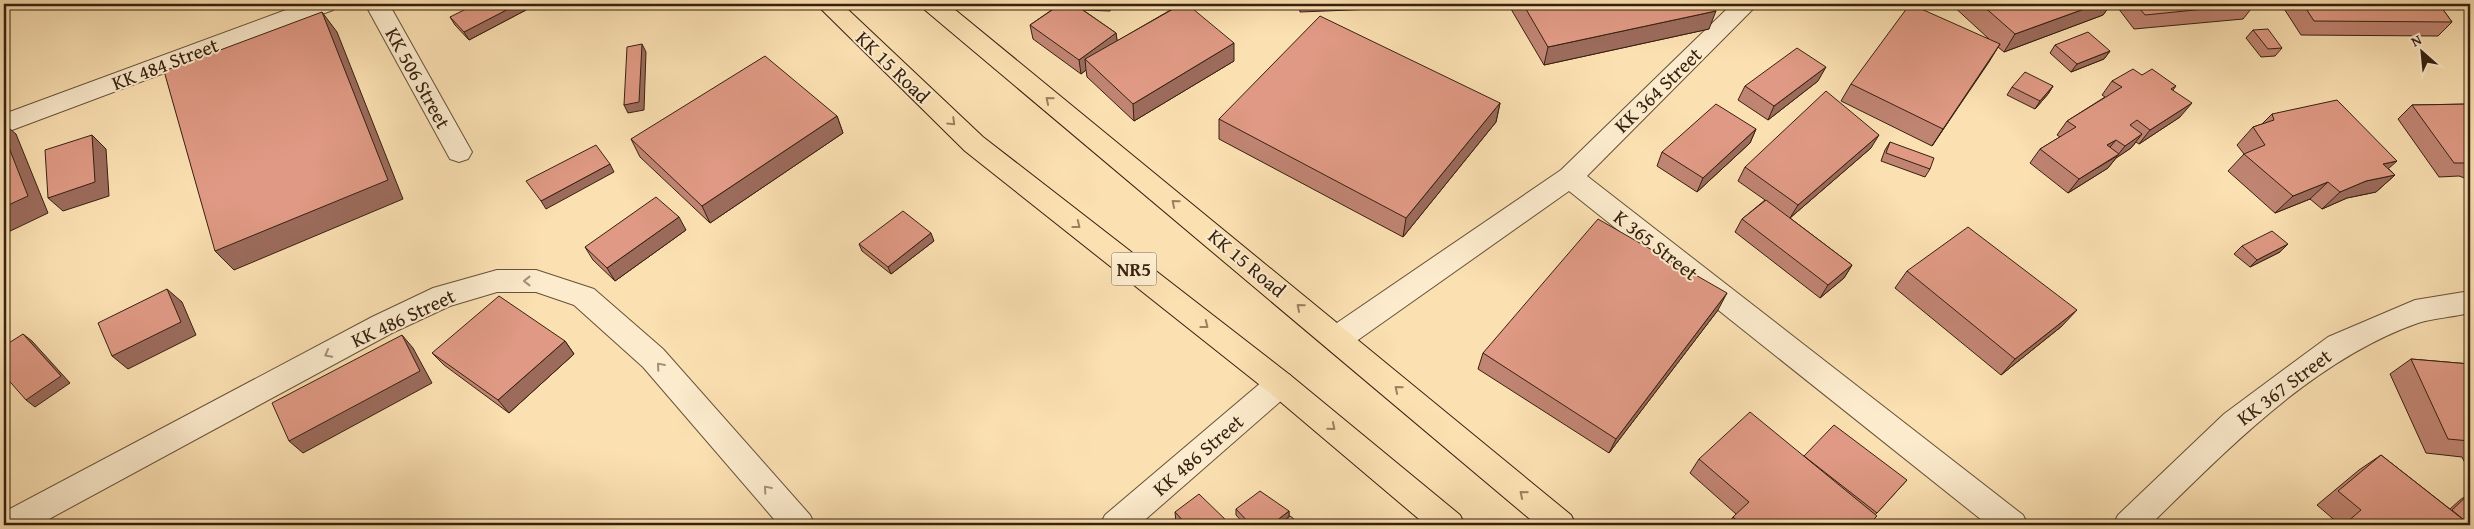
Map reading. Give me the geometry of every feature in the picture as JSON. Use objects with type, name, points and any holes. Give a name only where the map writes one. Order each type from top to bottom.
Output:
[{"type":"highway","name":"KK 15 Road","points":[[828,4],[974,144],[1280,384],[1449,525]]},
{"type":"highway","name":"KK 15 Road","points":[[933,4],[1338,338],[1560,525]]},
{"type":"street","name":"KK 484 Street","points":[[4,124],[325,4]]},
{"type":"street","name":"KK 506 Street","points":[[377,4],[459,152]]},
{"type":"street","name":"KK 364 Street","points":[[1570,177],[1746,4]]},
{"type":"street","points":[[1338,338],[1570,177]]},
{"type":"street","name":"K 365 Street","points":[[1570,177],[2012,525]]},
{"type":"street","name":"KK 486 Street","points":[[18,523],[382,325],[443,296],[497,281],[536,281],[584,297],[653,358],[799,525]]},
{"type":"street","name":"KK 367 Street","points":[[2129,525],[2235,423],[2338,346],[2414,312],[2470,302]]},
{"type":"street","name":"KK 486 Street","points":[[1116,525],[1280,384]]},
{"type":"building","points":[[476,4],[518,4],[464,32],[450,17]]},
{"type":"building","points":[[1061,4],[1074,4],[1116,33],[1079,60],[1030,25]]},
{"type":"building","points":[[1182,4],[1187,4],[1234,43],[1133,104],[1085,59]]},
{"type":"building","points":[[1523,4],[1711,4],[1716,11],[1548,47]]},
{"type":"building","points":[[1910,4],[2000,44],[1943,129],[1851,84]]},
{"type":"building","points":[[1981,4],[2098,4],[2015,34]]},
{"type":"building","points":[[2136,4],[2255,4],[2145,15]]},
{"type":"building","points":[[2303,4],[2439,4],[2452,22],[2314,21]]},
{"type":"building","points":[[322,12],[388,180],[215,251],[164,71]]},
{"type":"building","points":[[1320,16],[1500,103],[1406,218],[1219,119]]},
{"type":"building","points":[[2268,29],[2282,48],[2268,49],[2253,30]]},
{"type":"building","points":[[2088,32],[2110,51],[2077,64],[2055,45]]},
{"type":"building","points":[[642,44],[639,102],[624,105],[627,47]]},
{"type":"building","points":[[1797,48],[1826,67],[1774,106],[1745,86]]},
{"type":"building","points":[[765,56],[837,116],[702,206],[631,139]]},
{"type":"building","points":[[2133,69],[2142,75],[2152,69],[2176,86],[2171,89],[2192,103],[2150,130],[2137,120],[2130,125],[2142,134],[2125,146],[2116,140],[2107,145],[2119,154],[2079,179],[2040,149],[2076,127],[2067,121],[2122,87],[2112,81]]},
{"type":"building","points":[[2025,72],[2053,86],[2040,101],[2012,87]]},
{"type":"building","points":[[1826,91],[1879,135],[1798,205],[1745,167]]},
{"type":"building","points":[[2337,100],[2397,161],[2383,164],[2395,175],[2366,181],[2340,192],[2328,182],[2293,196],[2244,154],[2265,145],[2253,127],[2274,120],[2272,114]]},
{"type":"building","points":[[1716,104],[1756,129],[1703,178],[1662,152]]},
{"type":"building","points":[[2470,104],[2470,163],[2454,163],[2412,105]]},
{"type":"building","points":[[4,135],[28,196],[4,207]]},
{"type":"building","points":[[92,135],[95,182],[48,198],[45,150]]},
{"type":"building","points":[[1890,142],[1934,158],[1930,169],[1886,153]]},
{"type":"building","points":[[596,145],[610,164],[541,201],[526,181]]},
{"type":"building","points":[[656,197],[679,217],[607,268],[585,247]]},
{"type":"building","points":[[1766,200],[1852,265],[1828,285],[1742,219]]},
{"type":"building","points":[[903,211],[931,233],[888,267],[859,244]]},
{"type":"building","points":[[1598,219],[1727,293],[1616,439],[1483,353]]},
{"type":"building","points":[[1968,227],[2077,310],[2015,359],[1907,271]]},
{"type":"building","points":[[2272,231],[2288,244],[2257,260],[2242,246]]},
{"type":"building","points":[[167,289],[181,322],[112,356],[98,323]]},
{"type":"building","points":[[499,296],[565,341],[498,400],[432,353]]},
{"type":"building","points":[[23,334],[61,376],[26,400],[4,375],[4,346]]},
{"type":"building","points":[[402,335],[420,371],[289,441],[272,403]]},
{"type":"building","points":[[2411,359],[2470,364],[2470,441],[2448,439]]},
{"type":"building","points":[[1750,412],[1877,516],[1868,525],[1742,525],[1733,517],[1749,502],[1699,459]]},
{"type":"building","points":[[1834,425],[1907,480],[1877,513],[1804,456]]},
{"type":"building","points":[[2381,455],[2470,525],[2348,525],[2346,523],[2361,510],[2338,491]]},
{"type":"building","points":[[1260,491],[1289,511],[1271,525],[1251,525],[1236,509]]},
{"type":"building","points":[[2470,493],[2470,525],[2452,510]]},
{"type":"building","points":[[1199,494],[1231,525],[1187,525],[1175,512]]},
{"type":"building","points":[[1290,516],[1302,525],[1279,525]]}]
